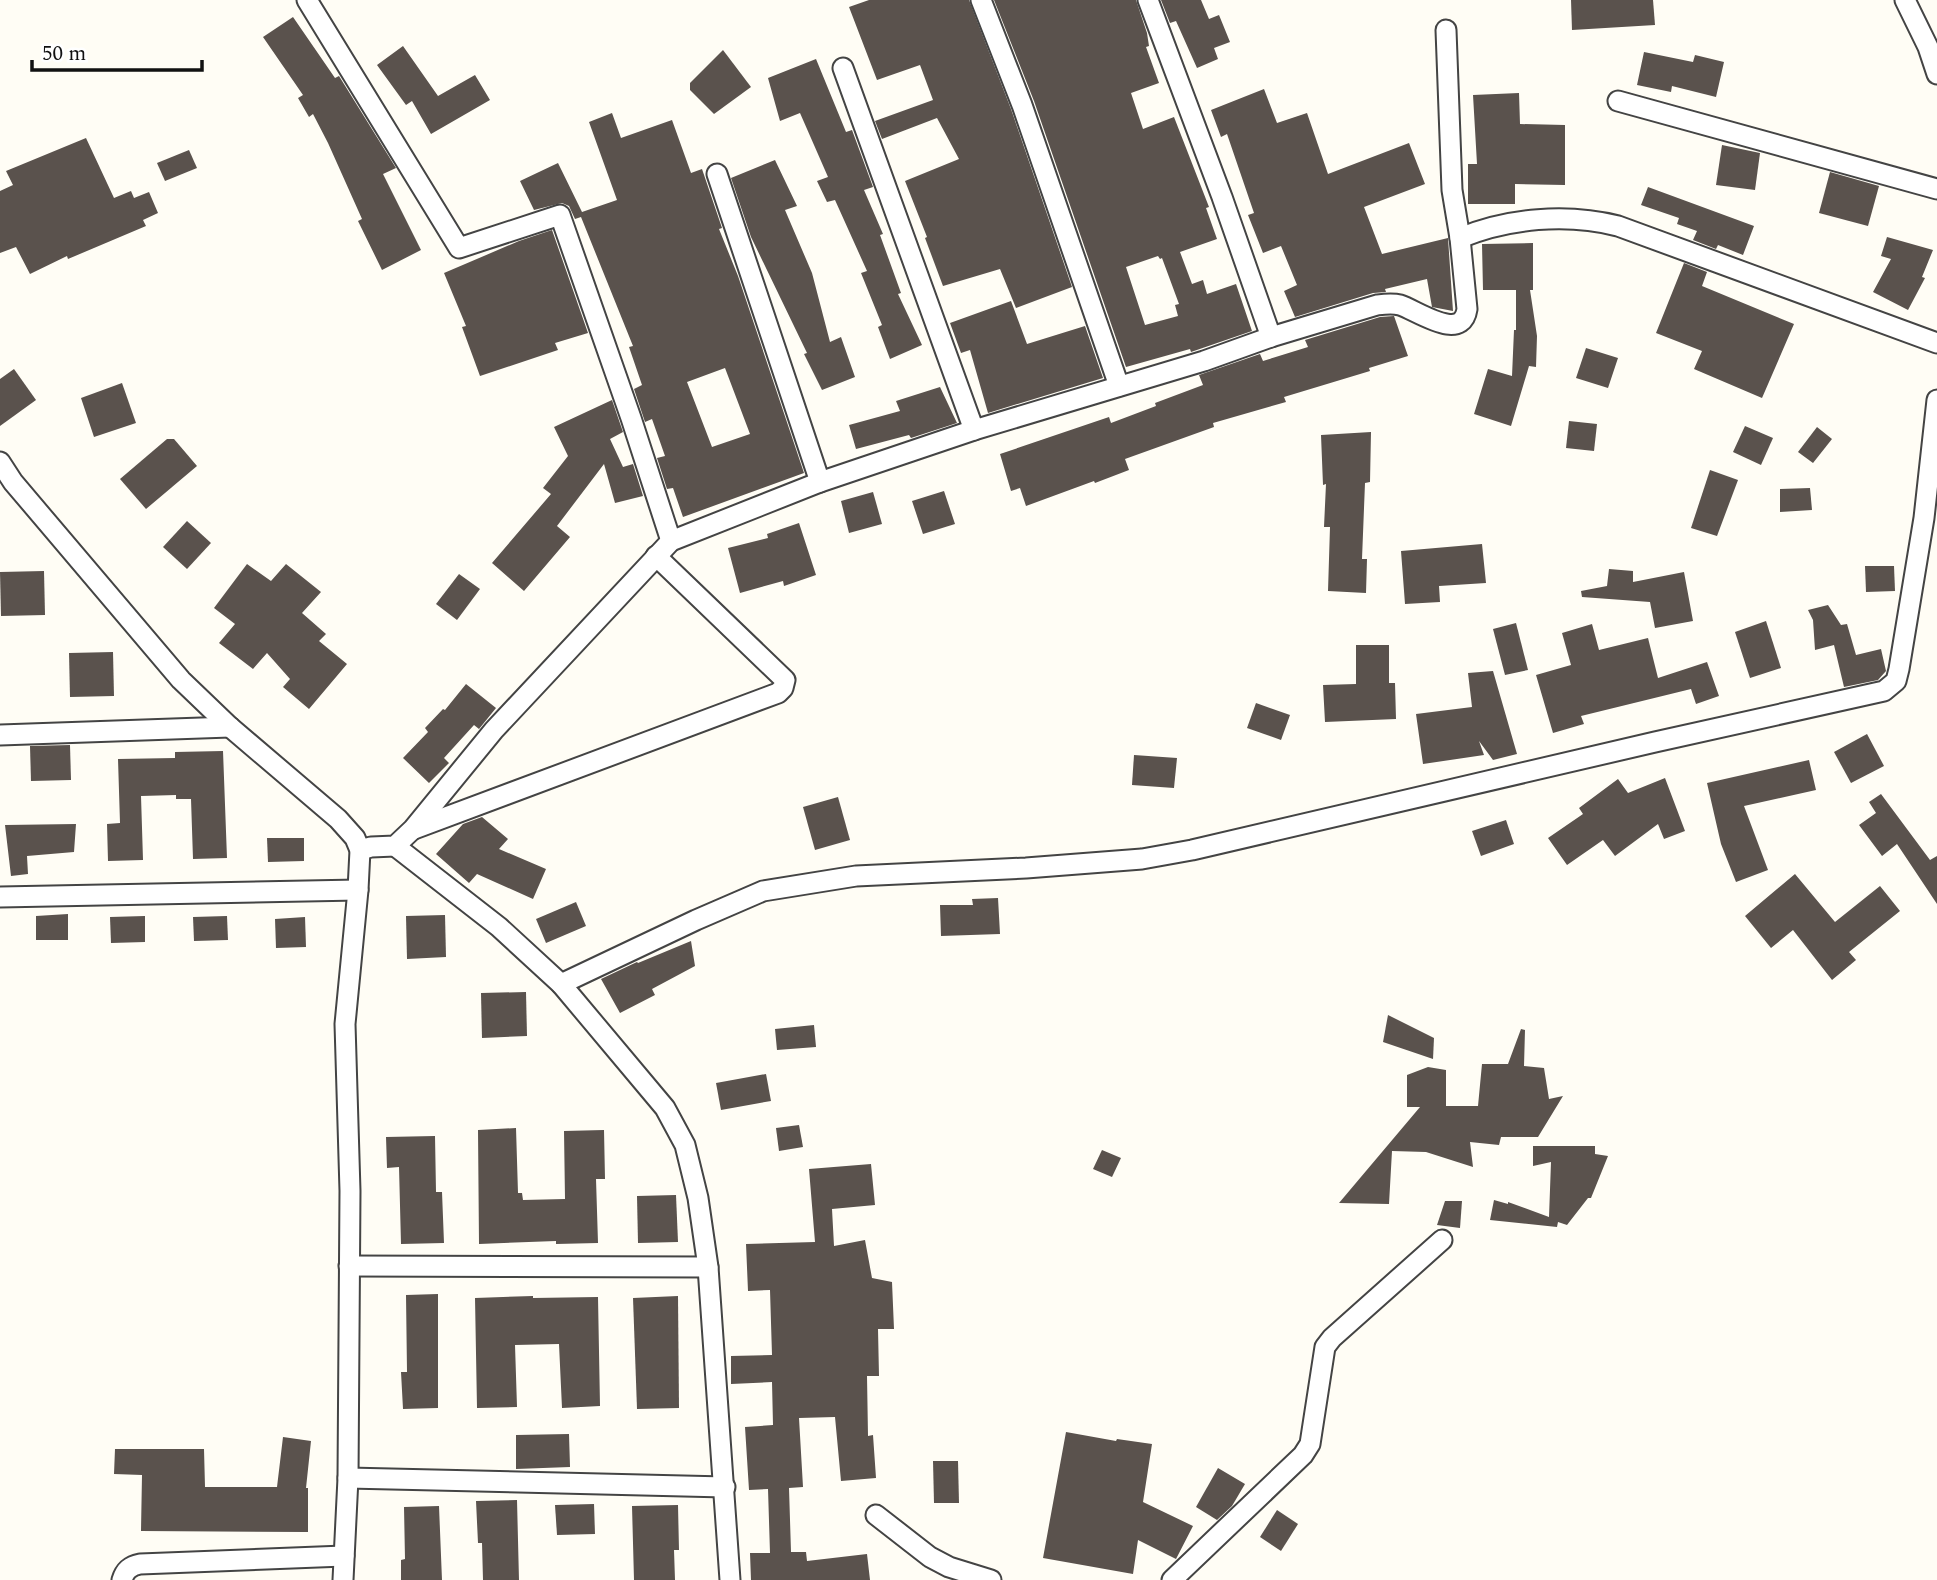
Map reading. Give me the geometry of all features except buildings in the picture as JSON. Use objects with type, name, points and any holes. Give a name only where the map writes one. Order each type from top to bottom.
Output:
[{"type":"street","points":[[307,0],[459,248],[560,215],[671,541]]},
{"type":"street","points":[[981,0],[1022,105],[1119,386]]},
{"type":"street","points":[[1148,0],[1271,337]]},
{"type":"street","points":[[1905,0],[1928,47],[1937,74]]},
{"type":"street","points":[[360,850],[395,846],[413,830],[495,730],[671,541],[820,482],[974,430],[1386,303],[1403,306],[1448,325],[1462,321],[1466,317],[1467,309],[1451,179],[1446,30]]},
{"type":"street","points":[[843,68],[974,430]]},
{"type":"street","points":[[1618,101],[1937,189]]},
{"type":"street","points":[[718,174],[820,482]]},
{"type":"street","points":[[1460,238],[1480,230],[1512,223],[1557,219],[1600,222],[1618,226],[1937,343]]},
{"type":"street","points":[[561,984],[763,891],[856,876],[1026,868],[1142,859],[1192,850],[1884,691],[1896,681],[1899,669],[1924,518],[1937,400]]},
{"type":"street","points":[[0,462],[13,482],[181,680],[230,727],[338,819],[355,838],[360,850],[359,890],[345,1024],[350,1191],[348,1478],[343,1580]]},
{"type":"street","points":[[413,830],[778,693],[783,688],[785,680],[656,556]]},
{"type":"street","points":[[0,735],[230,727]]},
{"type":"street","points":[[395,846],[499,927],[561,984],[665,1108],[685,1145],[698,1198],[708,1267],[730,1580]]},
{"type":"street","points":[[0,897],[359,890]]},
{"type":"street","points":[[1172,1580],[1303,1455],[1310,1444],[1325,1347],[1332,1338],[1442,1240]]},
{"type":"street","points":[[349,1266],[708,1267]]},
{"type":"street","points":[[348,1478],[725,1487]]},
{"type":"street","points":[[876,1515],[930,1557],[949,1567],[991,1580]]},
{"type":"street","points":[[122,1580],[124,1573],[131,1566],[140,1564],[344,1556]]}]
